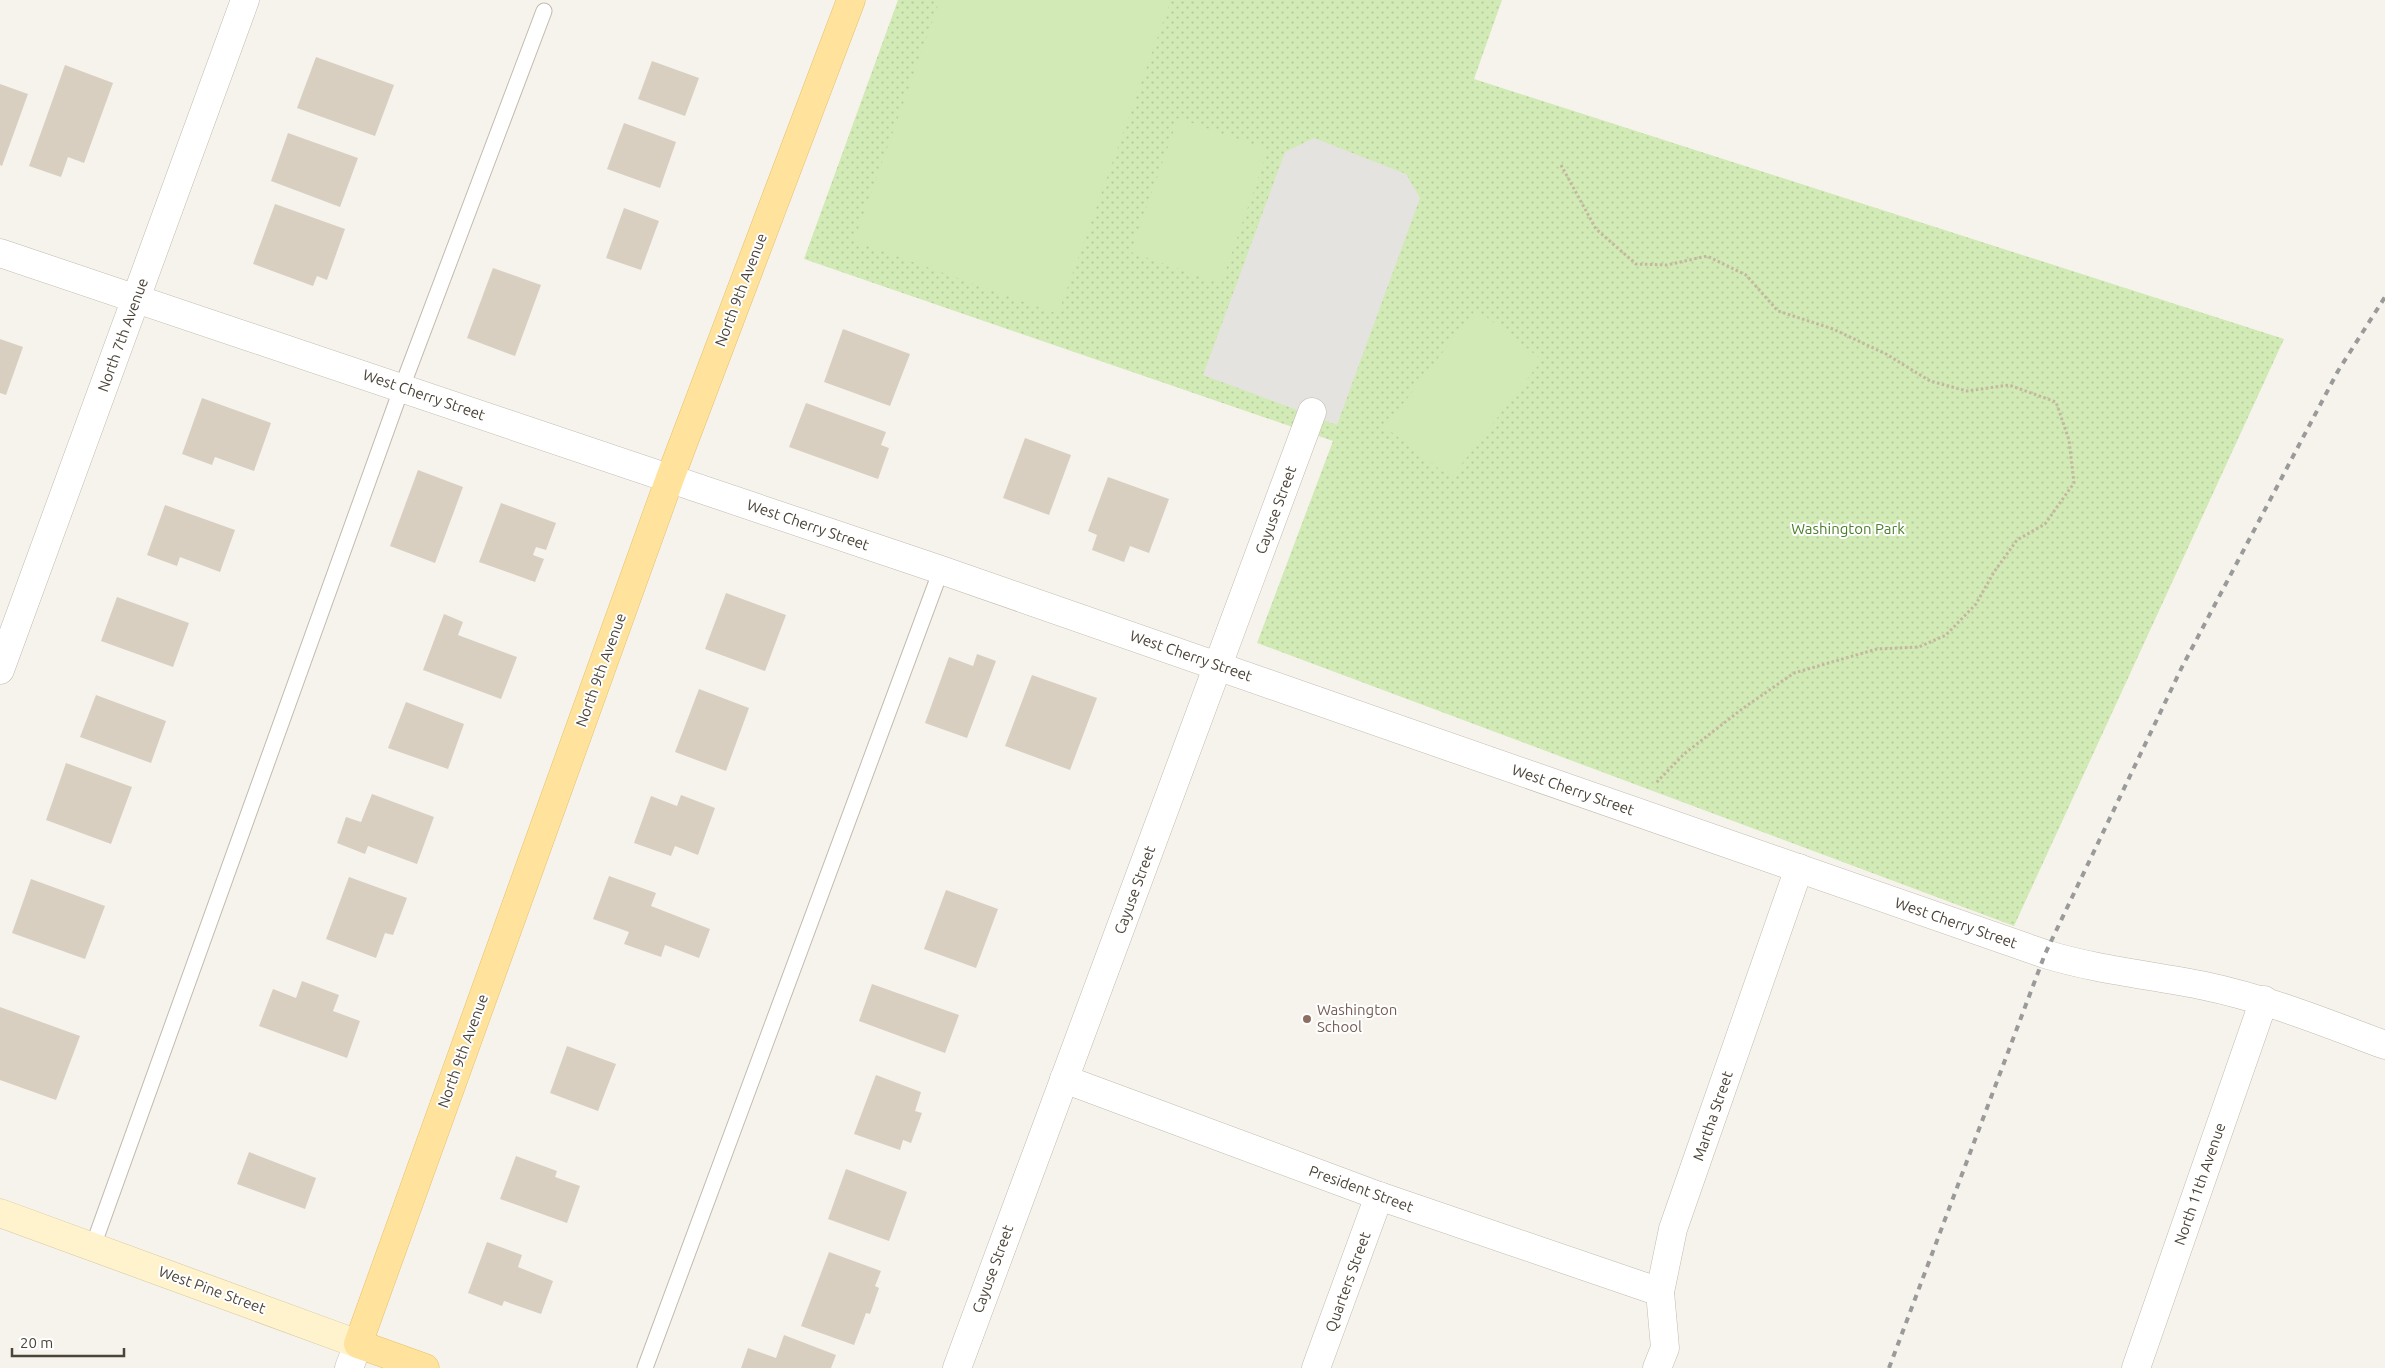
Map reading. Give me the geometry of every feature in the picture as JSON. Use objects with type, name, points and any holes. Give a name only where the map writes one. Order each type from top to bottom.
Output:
[{"type":"main road","name":"North 9th Avenue","points":[[354,1356],[670,478],[851,0]]},
{"type":"main road","name":"West Pine Street","points":[[0,1213],[93,1246],[354,1356],[424,1368]]},
{"type":"street","name":"North 7th Avenue","points":[[0,670],[246,0]]},
{"type":"street","name":"West Cherry Street","points":[[0,253],[941,570],[2045,954],[2084,966],[2204,986],[2264,1000],[2385,1045]]},
{"type":"street","name":"Cayuse Street","points":[[956,1368],[1312,412]]},
{"type":"street","name":"Martha Street","points":[[1657,1368],[1665,1348],[1660,1292],[1673,1229],[1799,868]]},
{"type":"street","name":"North 11th Avenue","points":[[2136,1368],[2264,1000]]},
{"type":"street","name":"President Street","points":[[1064,1079],[1379,1196],[1660,1292]]},
{"type":"street","name":"Quarters Street","points":[[1316,1368],[1379,1196]]},
{"type":"lane","points":[[93,1246],[402,387],[544,10]]},
{"type":"lane","points":[[645,1368],[941,570]]},
{"type":"path","points":[[1561,165],[1596,229],[1636,264],[1667,265],[1707,256],[1746,275],[1778,311],[1833,329],[1886,354],[1930,381],[1967,391],[2009,385],[2056,402],[2069,440],[2074,482],[2045,524],[2017,540],[1994,572],[1976,604],[1946,635],[1919,647],[1877,649],[1794,673],[1742,709],[1684,754],[1630,810]]},
{"type":"green space","name":"Washington Park","points":[[898,0],[1502,0],[1474,79],[2284,339],[2014,926],[1257,643],[1333,441],[804,259]]},
{"type":"green space","points":[[940,0],[1171,0],[1058,314],[854,241]]},
{"type":"green space","points":[[1178,118],[1268,150],[1221,284],[1131,252]]},
{"type":"green space","points":[[1476,309],[1542,360],[1451,478],[1385,427]]},
{"type":"shaded area","points":[[1314,138],[1406,174],[1420,198],[1337,425],[1203,375],[1285,152]]},
{"type":"building","points":[[316,57],[394,85],[375,136],[297,108]]},
{"type":"building","points":[[652,61],[699,78],[685,116],[638,99]]},
{"type":"building","points":[[65,65],[113,83],[84,163],[68,157],[61,177],[29,166]]},
{"type":"building","points":[[0,84],[28,94],[2,166],[0,165]]},
{"type":"building","points":[[624,123],[676,142],[660,188],[607,169]]},
{"type":"building","points":[[288,133],[358,158],[340,207],[271,181]]},
{"type":"building","points":[[275,204],[345,229],[327,280],[317,276],[313,286],[253,264]]},
{"type":"building","points":[[624,208],[659,221],[641,270],[606,258]]},
{"type":"building","points":[[493,268],[541,285],[515,356],[467,338]]},
{"type":"building","points":[[843,329],[910,354],[890,406],[824,382]]},
{"type":"building","points":[[0,339],[23,347],[6,395],[0,393]]},
{"type":"building","points":[[202,398],[271,423],[254,471],[215,457],[212,465],[182,454]]},
{"type":"building","points":[[806,403],[886,432],[881,445],[889,448],[878,479],[789,447]]},
{"type":"building","points":[[1025,438],[1071,455],[1049,515],[1003,498]]},
{"type":"building","points":[[418,470],[463,487],[435,563],[390,546]]},
{"type":"building","points":[[1108,477],[1169,499],[1149,553],[1130,546],[1124,562],[1092,550],[1097,535],[1088,531]]},
{"type":"building","points":[[501,503],[556,523],[546,550],[536,547],[533,555],[544,559],[535,582],[479,562]]},
{"type":"building","points":[[165,505],[235,530],[220,572],[180,557],[177,566],[147,555]]},
{"type":"building","points":[[726,593],[786,615],[765,671],[705,649]]},
{"type":"building","points":[[117,597],[189,623],[173,667],[101,641]]},
{"type":"building","points":[[444,614],[463,622],[458,635],[517,657],[501,699],[423,670]]},
{"type":"building","points":[[977,654],[996,661],[967,738],[925,723],[949,657],[973,666]]},
{"type":"building","points":[[1032,675],[1097,698],[1070,770],[1005,746]]},
{"type":"building","points":[[699,689],[749,708],[726,771],[675,752]]},
{"type":"building","points":[[96,695],[166,721],[151,763],[80,737]]},
{"type":"building","points":[[406,702],[464,724],[448,769],[388,748]]},
{"type":"building","points":[[66,763],[132,787],[111,844],[46,820]]},
{"type":"building","points":[[372,794],[434,817],[417,864],[368,846],[365,854],[337,843],[346,817],[361,822]]},
{"type":"building","points":[[681,795],[715,808],[698,855],[675,846],[671,856],[634,843],[651,796],[677,806]]},
{"type":"building","points":[[609,876],[656,893],[651,906],[710,929],[699,958],[665,945],[661,957],[624,944],[629,932],[593,919]]},
{"type":"building","points":[[349,877],[407,898],[393,935],[385,933],[376,958],[326,939]]},
{"type":"building","points":[[31,879],[105,906],[85,959],[12,933]]},
{"type":"building","points":[[946,890],[998,909],[976,968],[924,949]]},
{"type":"building","points":[[302,981],[339,995],[333,1011],[360,1021],[347,1058],[259,1026],[273,989],[296,998]]},
{"type":"building","points":[[872,984],[959,1015],[945,1053],[859,1021]]},
{"type":"building","points":[[0,1007],[80,1036],[56,1100],[0,1080]]},
{"type":"building","points":[[567,1046],[616,1064],[598,1111],[550,1093]]},
{"type":"building","points":[[876,1075],[921,1092],[915,1111],[922,1113],[911,1143],[903,1140],[900,1150],[854,1134]]},
{"type":"building","points":[[249,1152],[316,1178],[305,1209],[237,1184]]},
{"type":"building","points":[[516,1156],[557,1171],[555,1177],[580,1186],[567,1223],[500,1199]]},
{"type":"building","points":[[846,1169],[907,1192],[889,1241],[828,1219]]},
{"type":"building","points":[[487,1242],[522,1255],[518,1267],[553,1281],[541,1314],[504,1301],[502,1306],[468,1293]]},
{"type":"building","points":[[829,1252],[881,1271],[875,1286],[879,1288],[870,1314],[866,1313],[854,1345],[801,1326]]},
{"type":"building","points":[[784,1335],[836,1355],[831,1368],[741,1368],[748,1348],[776,1358]]},
{"type":"railway","points":[[1889,1368],[2045,954],[2182,667],[2338,371],[2385,297]]},
{"type":"place","name":"Washington School","points":[[1307,1019]]}]
